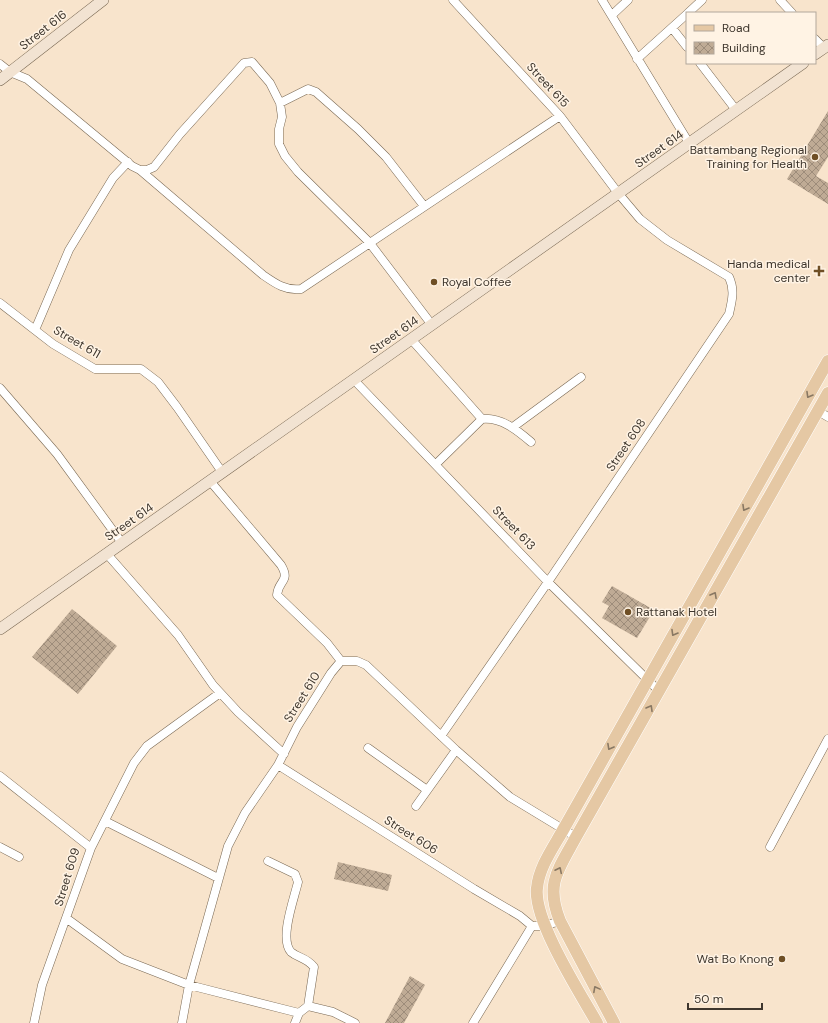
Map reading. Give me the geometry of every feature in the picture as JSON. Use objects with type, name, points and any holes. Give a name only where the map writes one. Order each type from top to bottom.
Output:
[{"type":"main road","points":[[597,1023],[544,926],[538,907],[536,890],[539,875],[562,830],[828,361]]},
{"type":"main road","points":[[614,1023],[560,921],[553,904],[552,890],[554,880],[659,691],[823,414],[828,393]]},
{"type":"street","name":"Street 616","points":[[0,80],[103,0]]},
{"type":"street","name":"Street 615","points":[[453,0],[560,116],[618,193]]},
{"type":"street","points":[[602,0],[689,144]]},
{"type":"street","points":[[612,15],[628,0]]},
{"type":"street","points":[[690,12],[702,0]]},
{"type":"street","points":[[780,0],[791,12]]},
{"type":"street","points":[[637,59],[686,16]]},
{"type":"street","points":[[672,28],[686,46]]},
{"type":"street","points":[[816,40],[822,49]]},
{"type":"street","points":[[140,170],[147,170],[154,166],[180,134],[244,63],[252,62],[258,67],[270,83],[280,103],[282,117],[279,129],[279,144],[285,156],[298,172],[369,242],[432,325]]},
{"type":"street","points":[[0,64],[10,72],[27,79],[128,162],[140,170],[263,275],[280,286],[291,290],[301,290],[369,242],[560,116]]},
{"type":"street","points":[[701,64],[736,110]]},
{"type":"street","name":"Street 614","points":[[0,629],[801,64]]},
{"type":"street","points":[[280,103],[308,89],[316,92],[364,134],[386,158],[424,206]]},
{"type":"street","points":[[35,330],[69,250],[113,178],[128,162]]},
{"type":"street","name":"Street 608","points":[[441,736],[548,582],[729,314],[733,298],[733,285],[729,277],[667,240],[640,219],[618,193]]},
{"type":"street","name":"Street 611","points":[[0,303],[53,344],[95,369],[141,370],[158,382],[222,472]]},
{"type":"street","points":[[411,339],[482,419]]},
{"type":"street","points":[[513,427],[581,377]]},
{"type":"street","name":"Street 613","points":[[354,380],[548,582],[659,691]]},
{"type":"street","points":[[0,388],[57,454],[122,543]]},
{"type":"street","points":[[436,464],[482,419],[491,418],[513,427],[531,442]]},
{"type":"street","points":[[210,481],[281,565],[286,573],[285,579],[276,595],[327,643],[341,661],[356,661],[366,665],[456,750],[510,797],[576,838]]},
{"type":"street","points":[[107,554],[178,635],[220,693],[238,712],[284,754]]},
{"type":"street","name":"Street 610","points":[[182,1023],[189,986],[218,878],[231,839],[245,813],[278,765],[296,728],[331,673],[341,661]]},
{"type":"street","points":[[90,848],[134,763],[147,746],[220,693]]},
{"type":"street","points":[[770,847],[828,739]]},
{"type":"street","points":[[368,748],[427,790]]},
{"type":"street","points":[[416,806],[456,750]]},
{"type":"street","name":"Street 606","points":[[278,765],[467,885],[520,916],[532,926]]},
{"type":"street","name":"Street 609","points":[[0,776],[90,848],[42,985],[34,1023]]},
{"type":"street","points":[[105,821],[218,878]]},
{"type":"street","points":[[0,847],[19,857]]},
{"type":"street","points":[[268,861],[295,874],[298,882],[285,937],[287,946],[293,953],[308,960],[314,967],[308,1006],[299,1013],[295,1023]]},
{"type":"street","points":[[66,918],[122,959],[189,986],[299,1013]]},
{"type":"street","points":[[473,1023],[532,926],[544,926],[560,921]]},
{"type":"street","points":[[308,1006],[333,1012],[355,1023]]},
{"type":"building","points":[[828,111],[828,157],[816,176],[828,183],[828,204],[787,179]]},
{"type":"building","points":[[612,586],[654,610],[637,638],[602,618],[609,606],[602,602]]},
{"type":"building","points":[[72,609],[117,646],[78,694],[32,657]]},
{"type":"building","points":[[338,862],[392,875],[388,891],[334,879]]},
{"type":"building","points":[[410,976],[425,985],[404,1023],[385,1023]]},
{"type":"place","name":"Battambang Regional Training for Health","points":[[815,157]]},
{"type":"place","name":"Handa medical center","points":[[819,271]]},
{"type":"place","name":"Royal Coffee","points":[[434,282]]},
{"type":"place","name":"Rattanak Hotel","points":[[628,612]]},
{"type":"place","name":"Wat Bo Knong","points":[[782,959]]}]
